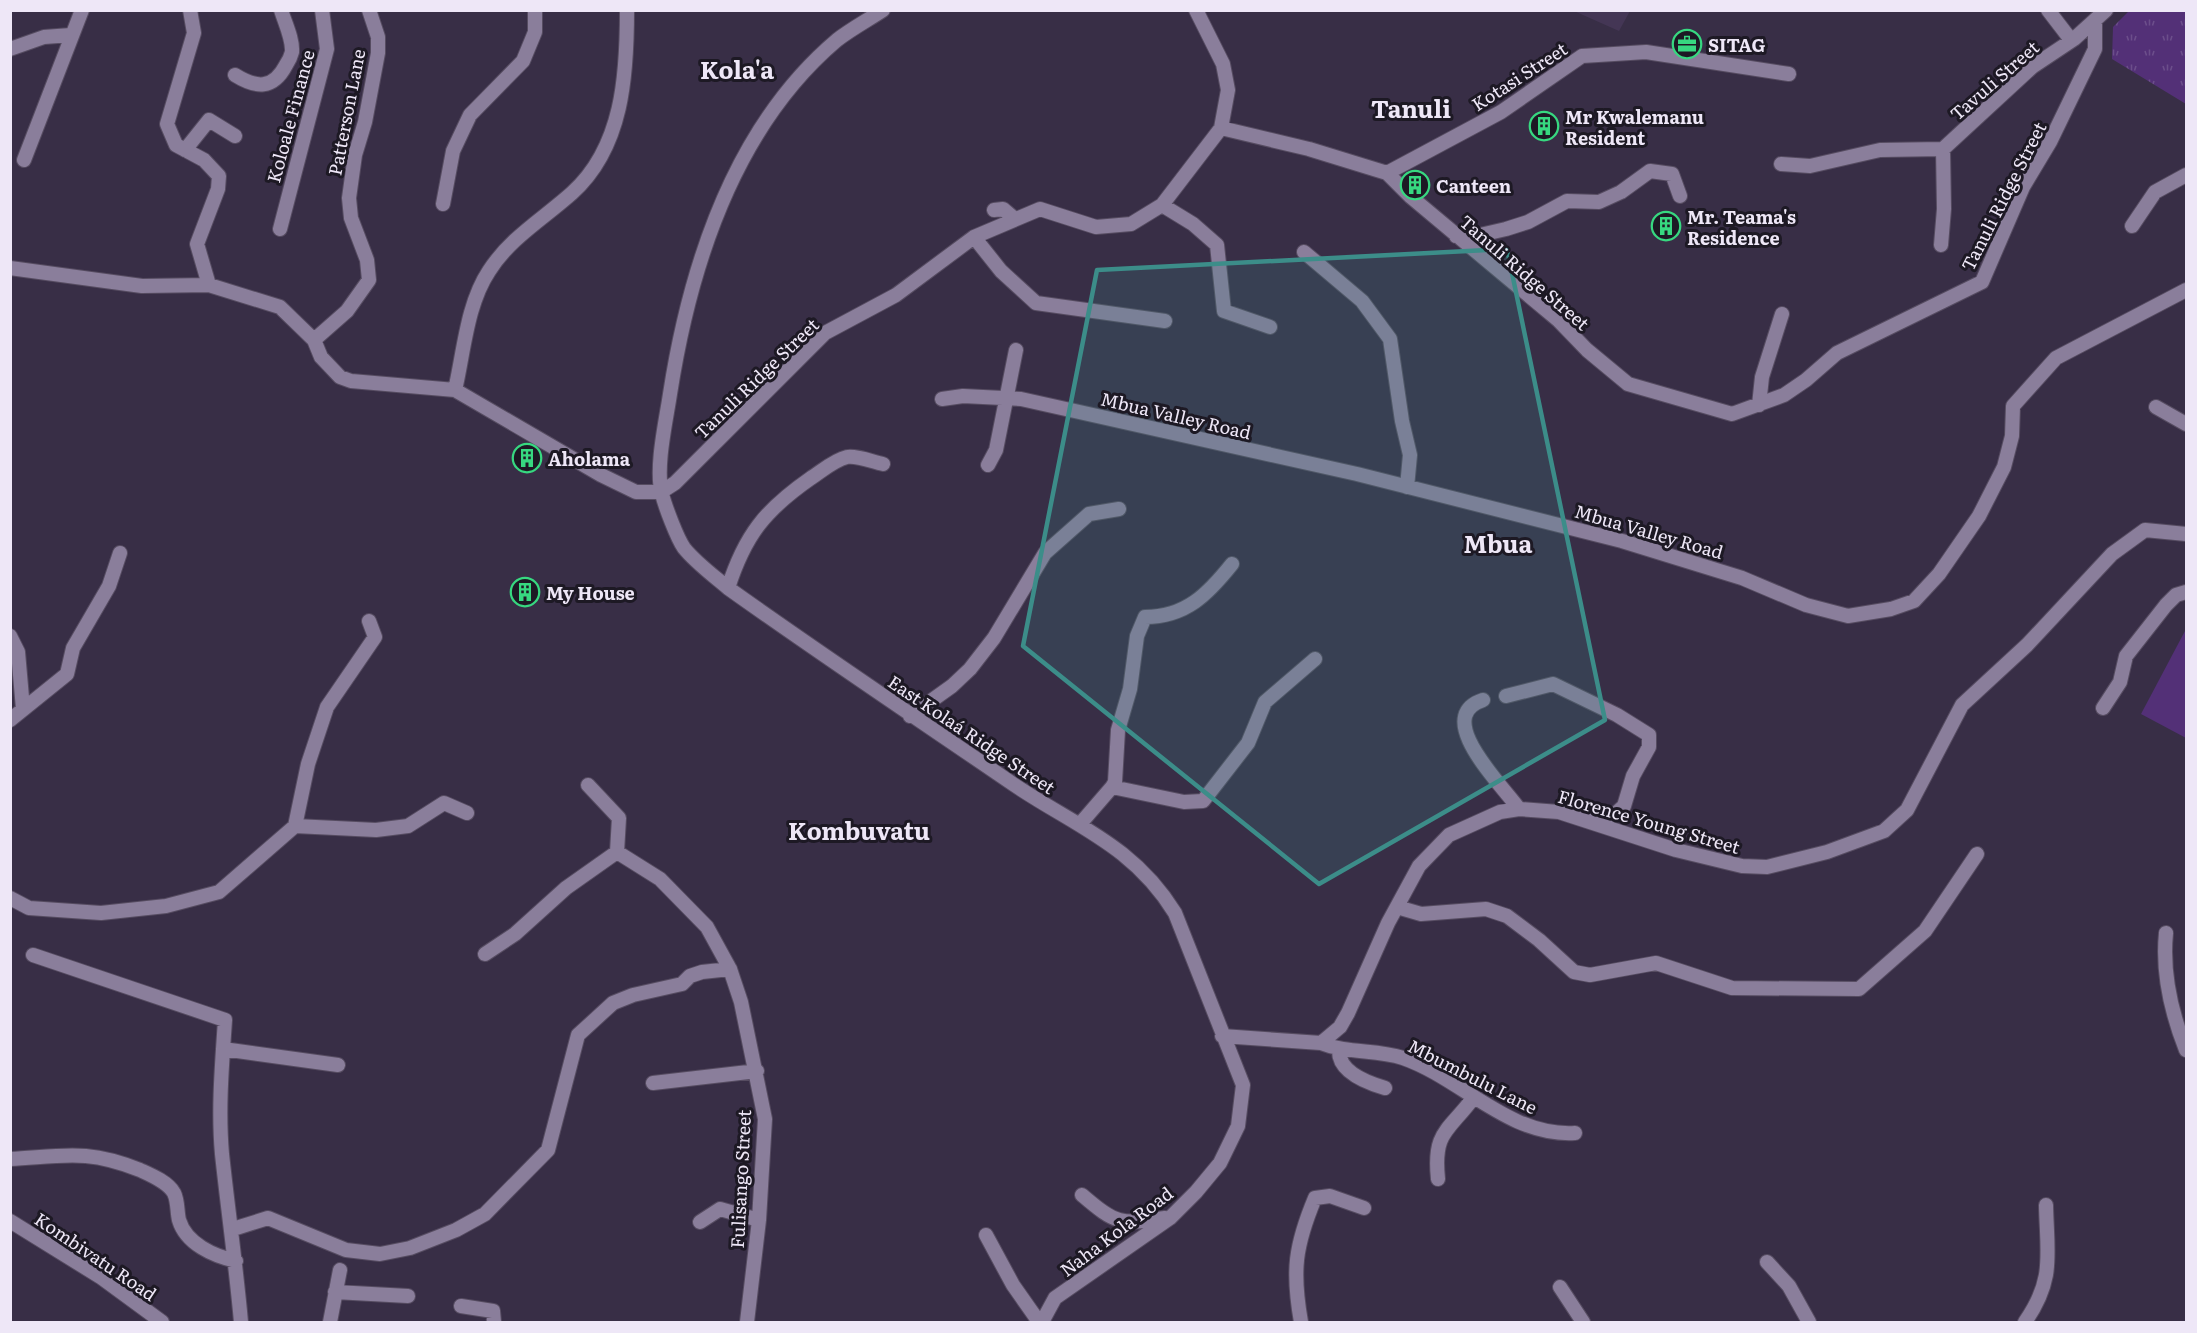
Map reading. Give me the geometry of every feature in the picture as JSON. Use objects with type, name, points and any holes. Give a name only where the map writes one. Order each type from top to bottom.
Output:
[{"type":"street","points":[[24,160],[82,10]]},
{"type":"street","points":[[190,10],[194,33],[167,124],[176,145],[204,160],[219,176],[218,189],[197,244],[209,285]]},
{"type":"street","points":[[236,75],[250,84],[261,86],[275,80],[283,71],[292,52],[281,10]]},
{"type":"street","name":"Koloale Finance","points":[[280,229],[327,49],[322,10]]},
{"type":"street","name":"Patterson Lane","points":[[314,340],[347,311],[369,280],[367,260],[351,218],[349,198],[350,180],[365,122],[378,53],[378,37],[369,10]]},
{"type":"street","points":[[443,204],[453,151],[470,115],[524,61],[535,32],[535,10]]},
{"type":"street","points":[[455,390],[476,298],[487,273],[507,245],[573,192],[596,168],[616,123],[626,79],[627,10]]},
{"type":"street","points":[[10,268],[142,286],[209,285],[280,307],[314,340],[321,357],[340,377],[351,381],[455,390],[601,475],[636,492],[661,492],[662,447],[678,345],[701,256],[734,176],[769,116],[806,70],[838,39],[883,10]]},
{"type":"street","points":[[1196,10],[1223,64],[1228,90],[1221,128]]},
{"type":"street","points":[[2048,10],[2071,40]]},
{"type":"street","name":"Tavuli Street","points":[[1942,148],[2032,67],[2071,40],[2106,10]]},
{"type":"street","name":"Tanuli Ridge Street","points":[[661,492],[675,483],[825,333],[896,295],[974,237],[1040,208],[1096,227],[1131,224],[1162,206],[1221,128],[1308,149],[1387,173],[1456,236],[1558,321],[1587,350],[1628,384],[1732,414],[1759,405],[1806,380],[1837,353],[1982,282],[2023,187],[2050,142],[2095,49],[2095,20]]},
{"type":"street","points":[[10,49],[44,37],[71,35]]},
{"type":"street","name":"Kotasi Street","points":[[1387,173],[1501,112],[1582,56],[1646,52],[1789,74]]},
{"type":"street","points":[[185,150],[209,120],[235,136]]},
{"type":"street","points":[[1781,164],[1810,166],[1880,150],[1942,148],[1944,209],[1941,245]]},
{"type":"street","points":[[1456,236],[1480,235],[1506,229],[1528,222],[1567,201],[1599,202],[1621,192],[1650,171],[1672,174],[1680,196]]},
{"type":"street","points":[[2132,226],[2155,192],[2187,176]]},
{"type":"street","points":[[1162,206],[1193,224],[1217,245],[1224,311],[1270,327]]},
{"type":"street","points":[[994,210],[1003,209],[1015,219]]},
{"type":"street","points":[[974,237],[1001,271],[1035,303],[1165,321]]},
{"type":"street","points":[[1304,252],[1362,302],[1390,339],[1402,422],[1410,455],[1407,487]]},
{"type":"street","name":"Mbua Valley Road","points":[[942,399],[963,396],[1008,398],[1322,466],[1622,541],[1742,578],[1806,605],[1848,616],[1892,609],[1914,601],[1939,574],[1979,516],[2004,467],[2012,436],[2013,406],[2056,358],[2187,290]]},
{"type":"street","points":[[1759,405],[1762,377],[1782,314]]},
{"type":"street","points":[[988,465],[996,450],[1016,350]]},
{"type":"street","points":[[2156,407],[2187,424]]},
{"type":"street","points":[[728,588],[740,552],[763,518],[784,496],[830,465],[849,456],[883,464]]},
{"type":"street","name":"East Kolaá Ridge Street","points":[[661,492],[684,548],[728,588],[910,716],[1040,802],[1097,834],[1127,857],[1161,890],[1175,913],[1222,1036]]},
{"type":"street","points":[[910,716],[952,686],[970,669],[994,639],[1045,553],[1089,514],[1119,509]]},
{"type":"street","name":"Florence Young Street","points":[[1321,1043],[1340,1027],[1348,1013],[1397,907],[1419,866],[1449,834],[1481,819],[1519,809],[1559,812],[1676,850],[1742,866],[1767,867],[1827,852],[1884,831],[1907,810],[1962,705],[2027,645],[2112,554],[2145,530],[2187,534]]},
{"type":"street","points":[[10,720],[67,674],[73,648],[109,586],[120,553]]},
{"type":"street","points":[[1080,824],[1115,782],[1118,730],[1130,689],[1137,636],[1145,617],[1162,617],[1186,608],[1222,579],[1232,564]]},
{"type":"street","points":[[2103,708],[2120,682],[2126,656],[2166,605],[2176,595],[2187,592]]},
{"type":"street","points":[[10,898],[29,908],[101,913],[166,906],[219,892],[234,881],[295,826],[308,764],[327,707],[375,637],[369,621]]},
{"type":"street","points":[[10,636],[18,652],[23,709]]},
{"type":"street","points":[[1112,788],[1184,802],[1203,801],[1248,743],[1265,702],[1315,659]]},
{"type":"street","points":[[1506,696],[1553,684],[1617,715],[1649,735],[1649,747],[1633,776],[1624,806],[1612,816],[1559,812]]},
{"type":"street","points":[[1483,700],[1471,704],[1464,715],[1465,730],[1472,748],[1519,809]]},
{"type":"street","points":[[485,954],[515,934],[566,888],[617,852],[619,818],[588,785]]},
{"type":"street","points":[[295,826],[376,830],[408,826],[444,803],[467,813]]},
{"type":"street","name":"Fulisango Street","points":[[617,852],[660,879],[684,902],[707,927],[730,969],[757,1071],[765,1119],[759,1220],[747,1323]]},
{"type":"street","points":[[1397,907],[1421,914],[1486,909],[1507,916],[1539,940],[1574,972],[1590,975],[1656,963],[1732,988],[1859,989],[1924,931],[1977,854]]},
{"type":"street","points":[[2166,933],[2163,956],[2166,978],[2178,1028],[2187,1050]]},
{"type":"street","points":[[33,955],[225,1020],[220,1094],[222,1153],[233,1229],[241,1323]]},
{"type":"street","points":[[233,1229],[268,1218],[346,1250],[380,1254],[410,1248],[456,1230],[485,1214],[548,1150],[578,1035],[613,1003],[633,995],[682,984],[690,976],[702,972],[730,969]]},
{"type":"street","points":[[1222,1036],[1321,1043]]},
{"type":"street","name":"Naha Kola Road","points":[[1041,1323],[1055,1299],[1170,1218],[1220,1163],[1238,1126],[1243,1085],[1222,1036]]},
{"type":"street","name":"Mbumbulu Lane","points":[[1321,1043],[1339,1050],[1401,1057],[1443,1077],[1518,1122],[1545,1131],[1575,1133]]},
{"type":"street","points":[[223,1049],[338,1065]]},
{"type":"street","points":[[1339,1050],[1338,1056],[1351,1072],[1364,1082],[1385,1088]]},
{"type":"street","points":[[653,1083],[757,1071]]},
{"type":"street","points":[[1438,1179],[1436,1160],[1438,1141],[1474,1097]]},
{"type":"street","points":[[10,1159],[73,1154],[109,1157],[156,1176],[174,1192],[180,1223],[194,1242],[219,1257],[236,1261]]},
{"type":"street","points":[[1082,1195],[1110,1218],[1132,1223],[1170,1218]]},
{"type":"street","points":[[1301,1323],[1295,1264],[1298,1244],[1315,1198],[1330,1196],[1364,1208]]},
{"type":"street","points":[[2025,1323],[2038,1303],[2048,1273],[2046,1205]]},
{"type":"street","points":[[700,1222],[720,1209],[759,1220]]},
{"type":"street","name":"Kombivatu Road","points":[[10,1221],[102,1278],[162,1323]]},
{"type":"street","points":[[986,1235],[1013,1285],[1041,1323]]},
{"type":"street","points":[[1767,1262],[1789,1286],[1809,1323]]},
{"type":"street","points":[[330,1323],[340,1270]]},
{"type":"street","points":[[1560,1287],[1583,1323]]},
{"type":"street","points":[[335,1292],[408,1296]]},
{"type":"street","points":[[461,1306],[493,1311],[494,1323]]},
{"type":"highlighted area","points":[[1507,249],[1605,720],[1319,884],[1023,646],[1097,270]]},
{"type":"shaded area","points":[[1574,11],[1630,11],[1619,31]]},
{"type":"green space","points":[[2129,11],[2186,11],[2186,104],[2112,59],[2113,27]]},
{"type":"green space","points":[[2186,632],[2186,738],[2141,714]]},
{"type":"place","name":"SITAG","points":[[1687,44]]},
{"type":"place","name":"Mr Kwalemanu Resident","points":[[1544,126]]},
{"type":"place","name":"Canteen","points":[[1415,185]]},
{"type":"place","name":"Mr. Teama's Residence","points":[[1666,226]]},
{"type":"place","name":"Aholama","points":[[527,458]]},
{"type":"place","name":"My House","points":[[525,592]]},
{"type":"district","name":"Kola'a","points":[[737,68]]},
{"type":"district","name":"Tanuli","points":[[1411,107]]},
{"type":"district","name":"Mbua","points":[[1498,542]]},
{"type":"district","name":"Kombuvatu","points":[[859,829]]}]
